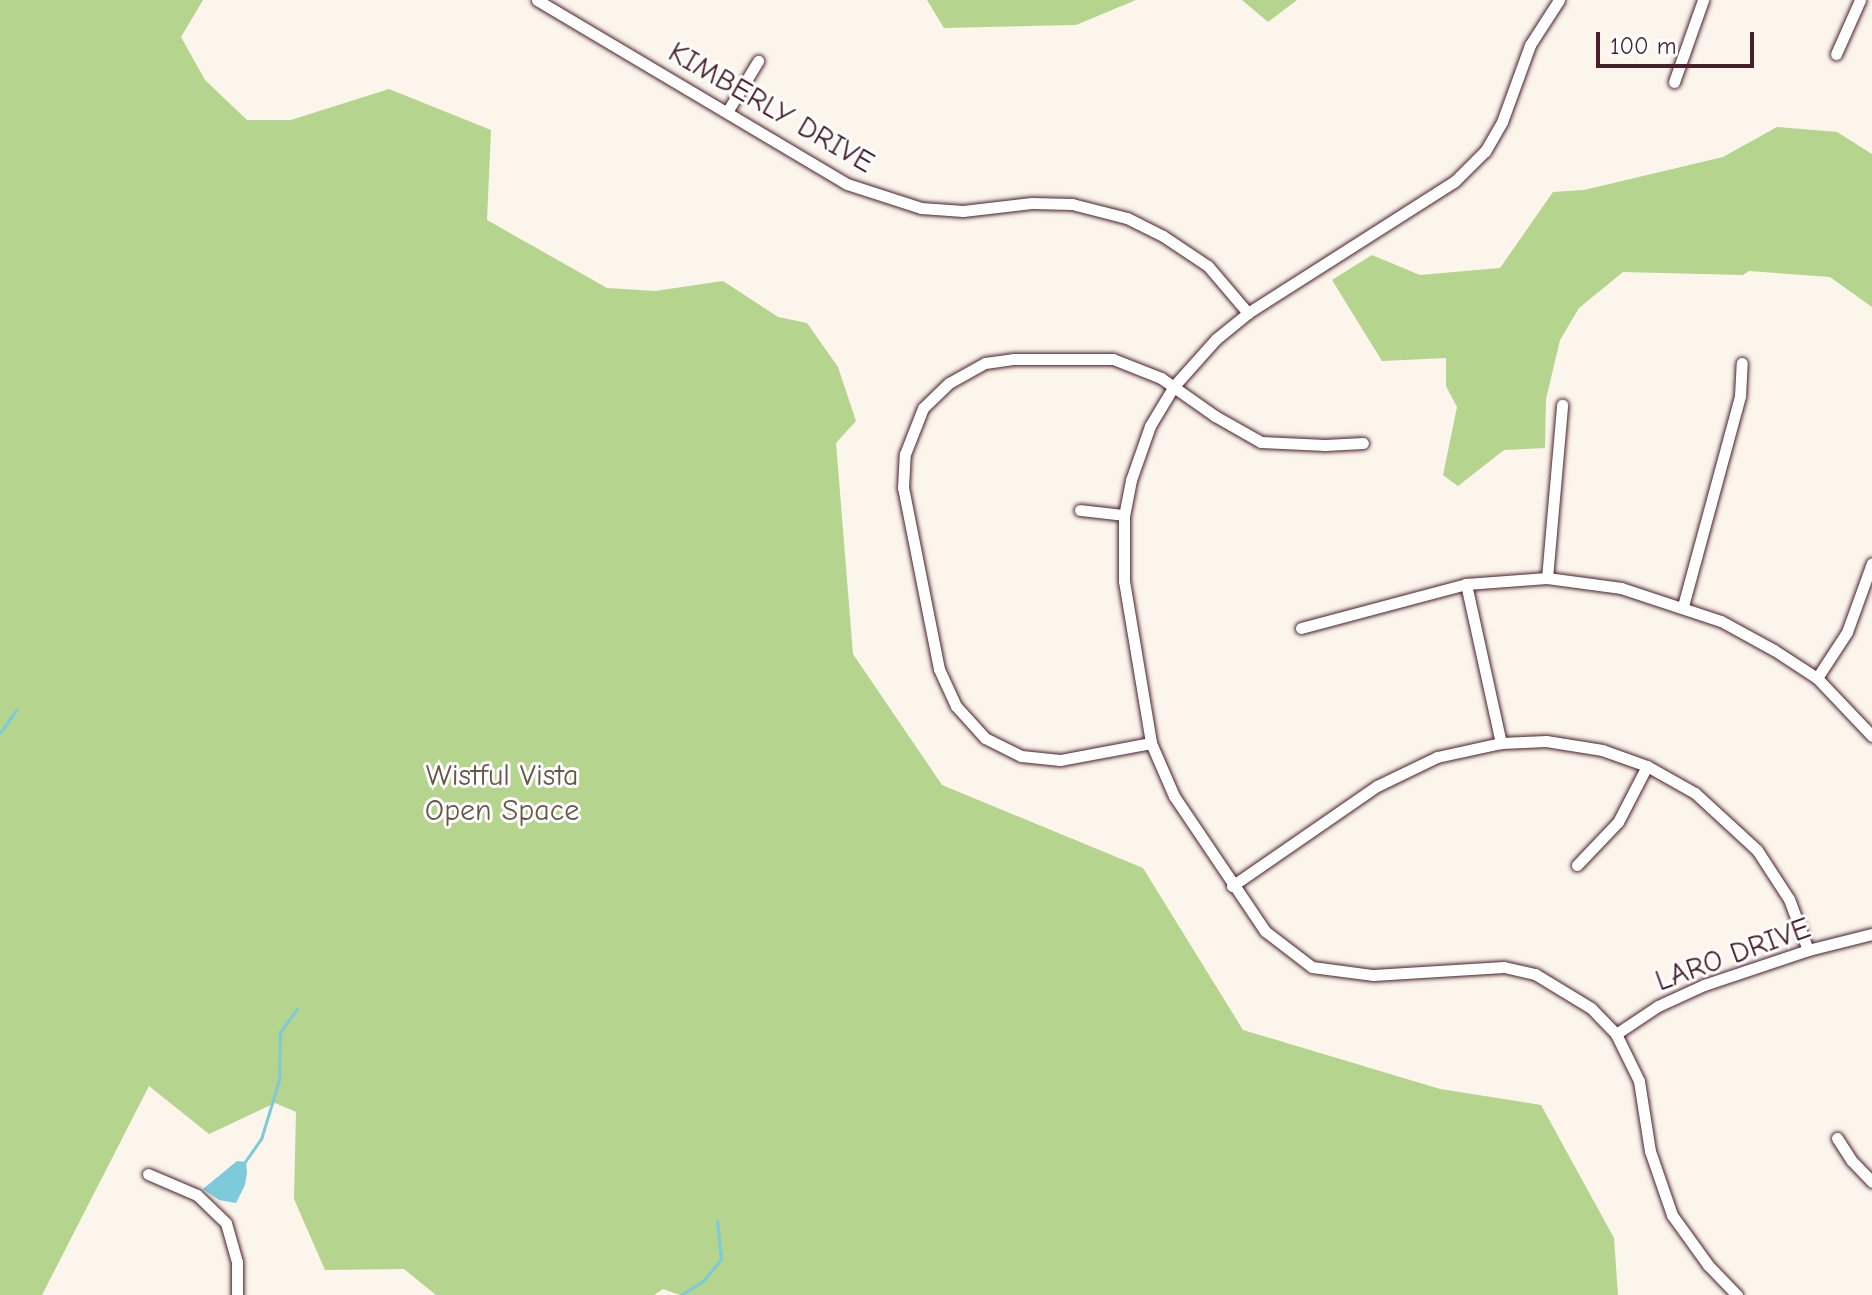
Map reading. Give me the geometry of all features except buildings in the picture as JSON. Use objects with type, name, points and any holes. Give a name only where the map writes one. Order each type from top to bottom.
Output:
[{"type":"street","name":"KIMBERLY DRIVE","points":[[537,0],[847,184],[900,204],[963,211],[1032,203],[1072,204],[1127,218],[1163,236],[1208,266],[1248,313]]},
{"type":"street","points":[[1559,0],[1530,45],[1502,122],[1485,151],[1455,181],[1248,313],[1216,339],[1174,386],[1140,451],[1124,515],[1124,581],[1151,743],[1174,796],[1265,931],[1312,967],[1373,975],[1504,967],[1535,974],[1591,1008],[1616,1034],[1639,1081],[1650,1151],[1672,1215],[1708,1265],[1737,1295]]},
{"type":"street","points":[[1674,82],[1703,0]]},
{"type":"street","points":[[1836,54],[1860,0]]},
{"type":"street","points":[[727,112],[758,61]]},
{"type":"street","points":[[1151,743],[1060,760],[1021,756],[985,738],[956,706],[936,654],[903,488],[905,454],[923,408],[949,383],[985,363],[1048,357],[1113,359],[1137,366],[1174,386],[1215,416],[1261,442],[1299,445],[1363,443]]},
{"type":"street","points":[[1683,606],[1740,396],[1742,363]]},
{"type":"street","points":[[1547,578],[1562,405]]},
{"type":"street","points":[[1080,510],[1124,515]]},
{"type":"street","points":[[1817,678],[1847,632],[1872,563]]},
{"type":"street","points":[[1301,628],[1466,584],[1547,578],[1621,588],[1721,621],[1817,678],[1872,736]]},
{"type":"street","points":[[1466,584],[1501,743]]},
{"type":"street","points":[[1232,886],[1377,786],[1437,757],[1501,743],[1546,741],[1602,750],[1647,766],[1695,793],[1757,850],[1789,899],[1808,950]]},
{"type":"street","points":[[1577,865],[1618,822],[1647,766]]},
{"type":"street","name":"LARO DRIVE","points":[[1616,1034],[1658,1006],[1704,985],[1808,950],[1872,934]]},
{"type":"street","points":[[1837,1138],[1852,1161],[1872,1182]]},
{"type":"street","points":[[148,1174],[197,1195],[226,1223],[237,1262],[237,1295]]},
{"type":"green space","name":"Wistful Vista Open Space","points":[[0,0],[203,0],[181,37],[205,80],[247,120],[291,120],[389,89],[491,130],[487,220],[607,288],[655,291],[723,281],[778,317],[807,323],[838,367],[856,421],[836,443],[853,654],[942,785],[1143,868],[1243,1030],[1440,1089],[1541,1105],[1614,1238],[1618,1295],[680,1295],[663,1289],[654,1295],[436,1295],[404,1269],[325,1270],[294,1199],[296,1112],[275,1103],[209,1134],[149,1086],[42,1295],[0,1295]]},
{"type":"green space","points":[[927,0],[1136,0],[1076,25],[944,28]]},
{"type":"green space","points":[[1242,0],[1297,0],[1268,22]]},
{"type":"green space","points":[[1777,127],[1837,132],[1872,154],[1872,307],[1830,277],[1749,271],[1743,275],[1623,272],[1579,308],[1560,340],[1546,399],[1545,448],[1504,450],[1458,486],[1443,475],[1457,407],[1446,386],[1446,358],[1382,361],[1332,280],[1372,255],[1420,275],[1500,268],[1553,192],[1584,190],[1723,157]]},
{"type":"water","points":[[237,1161],[246,1162],[247,1172],[245,1185],[236,1203],[219,1200],[203,1189]]},
{"type":"waterway","points":[[0,733],[16,710]]},
{"type":"waterway","points":[[244,1163],[261,1139],[279,1080],[280,1032],[297,1009]]},
{"type":"waterway","points":[[681,1295],[704,1280],[721,1259],[717,1221]]}]
